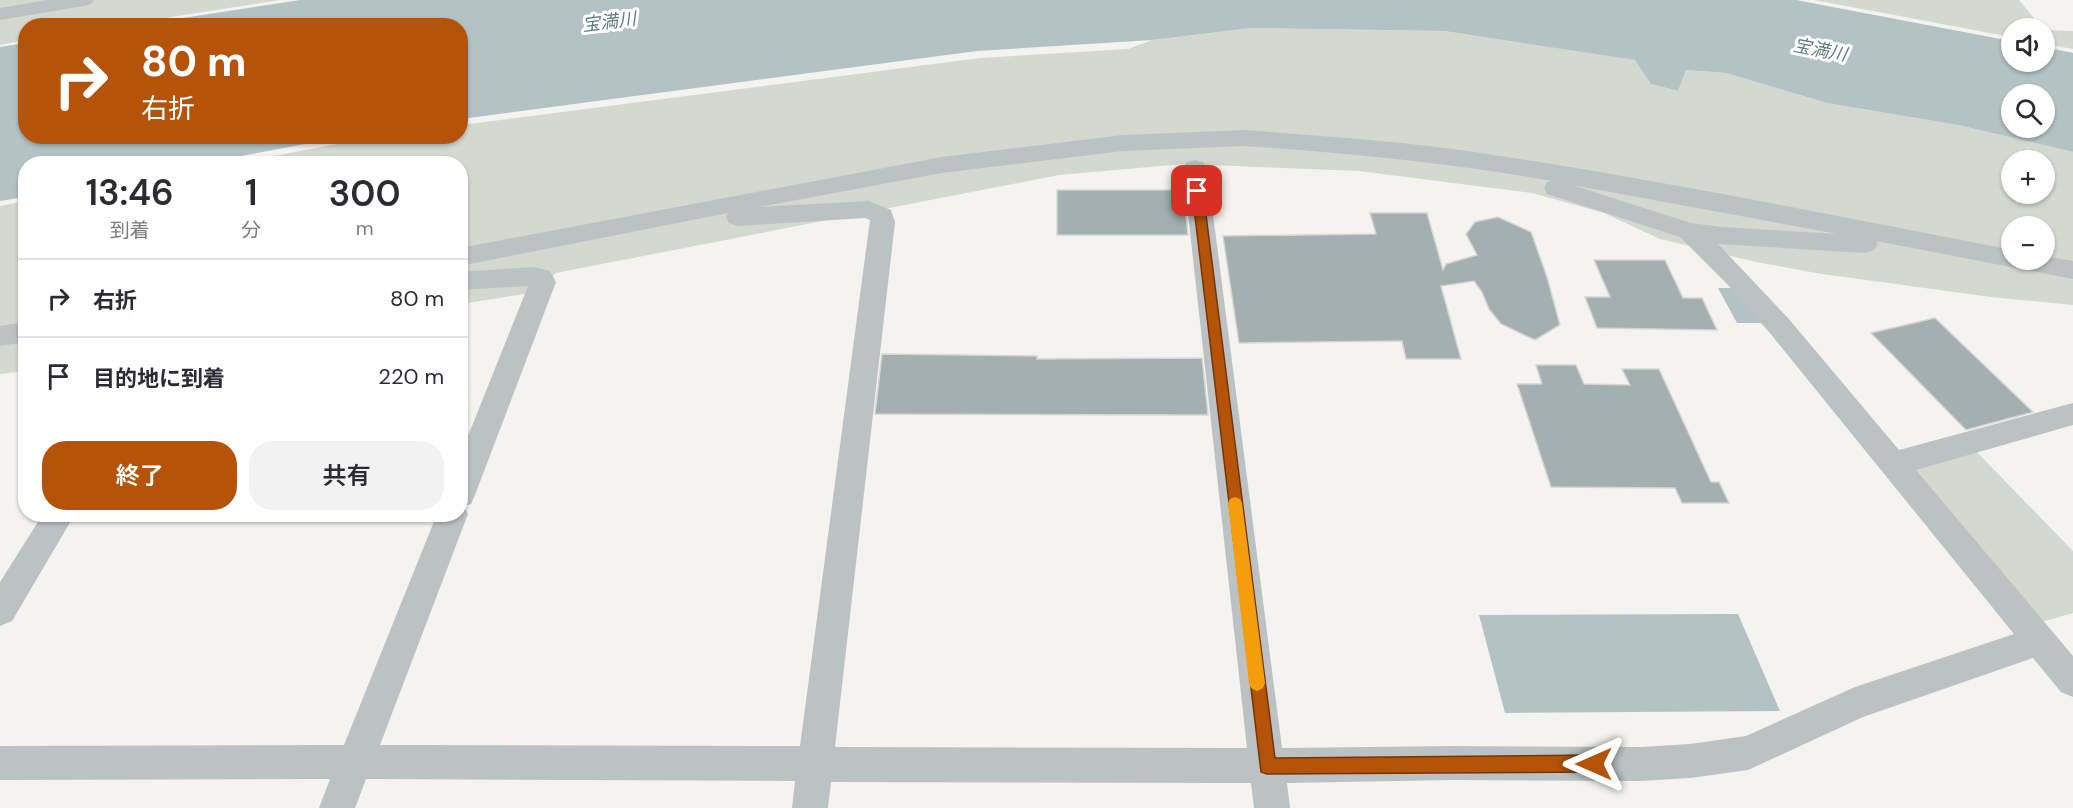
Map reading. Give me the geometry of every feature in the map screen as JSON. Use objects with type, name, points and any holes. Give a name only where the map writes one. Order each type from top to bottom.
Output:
[{"type":"street","points":[[0,14],[84,0]]},
{"type":"street","points":[[468,255],[942,165],[1015,154],[1123,143],[1245,138],[1368,147],[1475,160],[1720,201],[2001,257]]},
{"type":"street","points":[[1475,160],[1689,231],[1722,236],[1884,245],[1930,243]]},
{"type":"street","points":[[1195,168],[1272,808]]},
{"type":"street","points":[[634,222],[869,209],[882,216],[810,808]]},
{"type":"street","points":[[1689,231],[1746,285],[1775,318],[1892,464],[2073,681]]},
{"type":"street","points":[[2055,267],[2073,270]]},
{"type":"street","points":[[468,280],[534,276],[541,278],[543,282],[468,474]]},
{"type":"street","points":[[0,336],[18,333]]},
{"type":"street","points":[[0,353],[18,352]]},
{"type":"street","points":[[1892,464],[2073,414]]},
{"type":"street","points":[[0,611],[55,522]]},
{"type":"street","points":[[337,808],[450,522]]},
{"type":"street","points":[[0,763],[356,762],[1267,766],[1453,763],[1641,764],[1718,758],[1748,753],[1855,703],[2039,641]]},
{"type":"shaded area","points":[[0,0],[280,0],[165,18],[18,18],[18,41],[0,45]]},
{"type":"shaded area","points":[[1814,0],[2019,0],[2034,18],[2001,18],[2001,35]]},
{"type":"shaded area","points":[[1252,28],[1444,31],[1636,60],[1651,84],[1678,91],[1686,70],[1726,73],[1827,103],[1958,125],[2001,135],[2001,138],[2013,138],[2073,152],[2073,305],[1991,297],[1822,274],[1756,262],[1660,239],[1604,213],[1532,193],[1359,171],[1184,164],[1059,175],[556,273],[531,293],[468,303],[468,156],[272,156],[337,144],[468,144],[468,124],[980,58],[1128,49],[1152,40]]},
{"type":"shaded area","points":[[2055,30],[2073,31],[2073,49],[2055,46]]},
{"type":"shaded area","points":[[18,202],[18,372],[0,374],[0,206]]},
{"type":"shaded area","points":[[1971,446],[2073,551],[2073,613],[2035,624],[1901,464]]},
{"type":"water","name":"宝満川","points":[[300,0],[1796,0],[2001,39],[2001,72],[2055,72],[2055,49],[2073,53],[2073,152],[2013,138],[2055,138],[2055,84],[2001,84],[2001,135],[1958,125],[1827,103],[1726,73],[1686,70],[1678,91],[1651,84],[1635,60],[1444,31],[1252,28],[1152,40],[977,51],[468,118],[468,18],[183,18]]},
{"type":"water","points":[[18,44],[18,144],[305,144],[241,156],[18,156],[18,198],[0,201],[0,47]]},
{"type":"water","points":[[1718,288],[1737,288],[1764,323],[1737,323]]},
{"type":"water","points":[[1738,614],[1780,711],[1505,713],[1479,615]]},
{"type":"building","points":[[1057,190],[1183,190],[1188,235],[1057,235]]},
{"type":"building","points":[[1370,213],[1427,213],[1443,270],[1446,264],[1477,255],[1466,234],[1475,222],[1498,217],[1531,232],[1547,277],[1560,325],[1535,340],[1501,324],[1489,309],[1482,292],[1474,281],[1441,286],[1461,359],[1406,359],[1402,341],[1239,343],[1223,236],[1376,234]]},
{"type":"building","points":[[1594,260],[1665,260],[1683,298],[1702,298],[1717,330],[1597,328],[1585,297],[1610,297]]},
{"type":"building","points":[[1935,318],[2033,412],[1966,430],[1871,333]]},
{"type":"building","points":[[882,354],[1037,356],[1037,359],[1202,358],[1208,415],[875,414]]},
{"type":"building","points":[[1536,365],[1576,365],[1584,384],[1630,385],[1622,369],[1659,369],[1711,482],[1719,482],[1729,503],[1682,503],[1675,488],[1551,487],[1517,384],[1542,384]]},
{"type":"slow traffic","points":[[1235,503],[1257,683]]},
{"type":"route","points":[[1197,191],[1267,766],[1453,763],[1594,764]]}]
